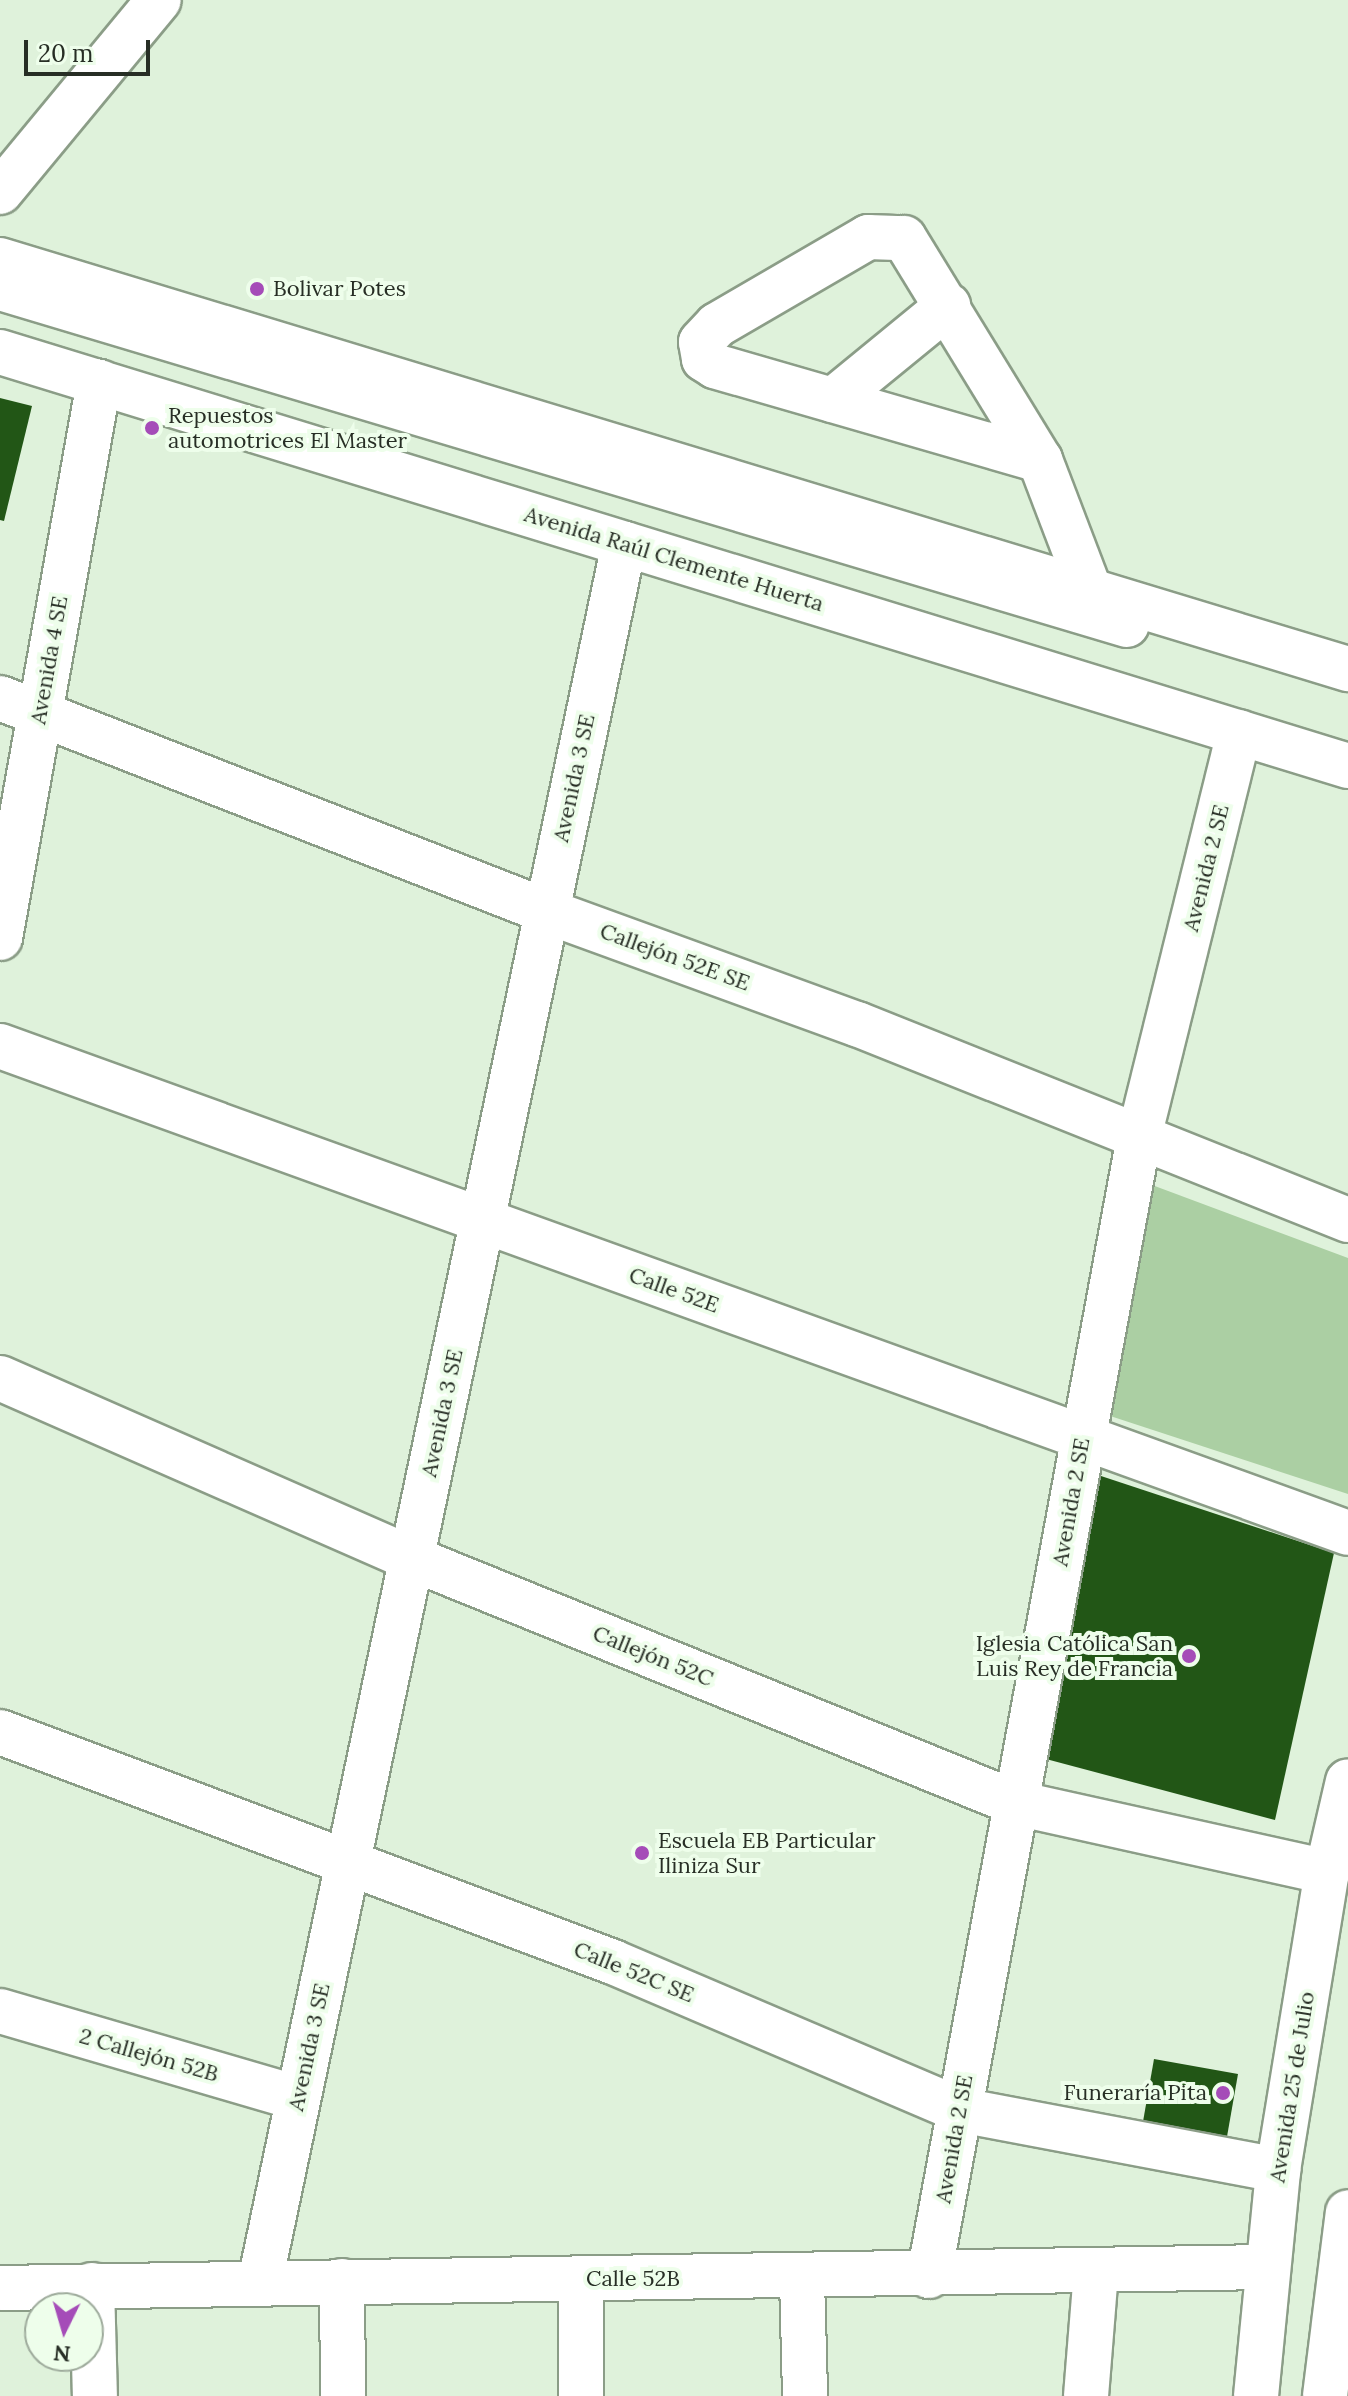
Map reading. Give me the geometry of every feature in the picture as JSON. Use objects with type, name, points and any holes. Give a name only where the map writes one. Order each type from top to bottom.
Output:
[{"type":"street","points":[[0,192],[159,0]]},
{"type":"street","points":[[1040,460],[715,366],[704,359],[701,342],[717,325],[880,234],[912,245],[1040,460],[1090,591]]},
{"type":"street","points":[[0,260],[1090,591],[1346,673]]},
{"type":"street","points":[[0,288],[1346,673]]},
{"type":"street","points":[[833,400],[948,306]]},
{"type":"street","name":"Avenida Raúl Clemente Huerta","points":[[0,352],[1348,766]]},
{"type":"street","name":"Avenida 4 SE","points":[[0,938],[20,705],[99,382]]},
{"type":"street","name":"Avenida 3 SE","points":[[260,2282],[624,544]]},
{"type":"street","name":"Callejón 52E SE","points":[[20,705],[546,911],[857,1024],[1348,1220]]},
{"type":"street","name":"Avenida 2 SE","points":[[929,2276],[1139,1137],[1239,732]]},
{"type":"street","name":"Calle 52E","points":[[0,1046],[1348,1533]]},
{"type":"street","name":"Callejón 52C","points":[[0,1378],[411,1558],[1016,1803],[1327,1872]]},
{"type":"street","name":"Calle 52C SE","points":[[0,1732],[613,1962],[960,2110],[1278,2170]]},
{"type":"street","name":"Avenida 25 de Julio","points":[[1256,2396],[1278,2170],[1327,1872],[1348,1781]]},
{"type":"street","name":"2 Callejón 52B","points":[[0,2011],[298,2098]]},
{"type":"street","points":[[1325,2396],[1348,2212]]},
{"type":"street","name":"Calle 52B","points":[[0,2288],[342,2281],[802,2279],[1267,2267]]},
{"type":"street","points":[[1086,2396],[1096,2272]]},
{"type":"street","points":[[802,2279],[805,2396]]},
{"type":"street","points":[[581,2280],[581,2396]]},
{"type":"street","points":[[342,2281],[343,2396]]},
{"type":"street","points":[[92,2285],[95,2396]]},
{"type":"green space","points":[[1144,1182],[1348,1258],[1348,1494],[1098,1412]]},
{"type":"building","points":[[0,398],[32,406],[4,521],[0,520]]},
{"type":"building","name":"Iglesia Católica San Luis Rey de Francia","points":[[1101,1476],[1334,1553],[1275,1820],[1046,1759]]},
{"type":"building","points":[[1154,2059],[1238,2074],[1225,2148],[1141,2133]]},
{"type":"place","name":"Bolivar Potes","points":[[257,289]]},
{"type":"place","name":"Repuestos automotrices El Master","points":[[152,428]]},
{"type":"place","name":"Iglesia Católica San Luis Rey de Francia","points":[[1189,1656]]},
{"type":"place","name":"Escuela EB Particular Iliniza Sur","points":[[642,1853]]},
{"type":"place","name":"Funeraría Pita","points":[[1223,2093]]}]
